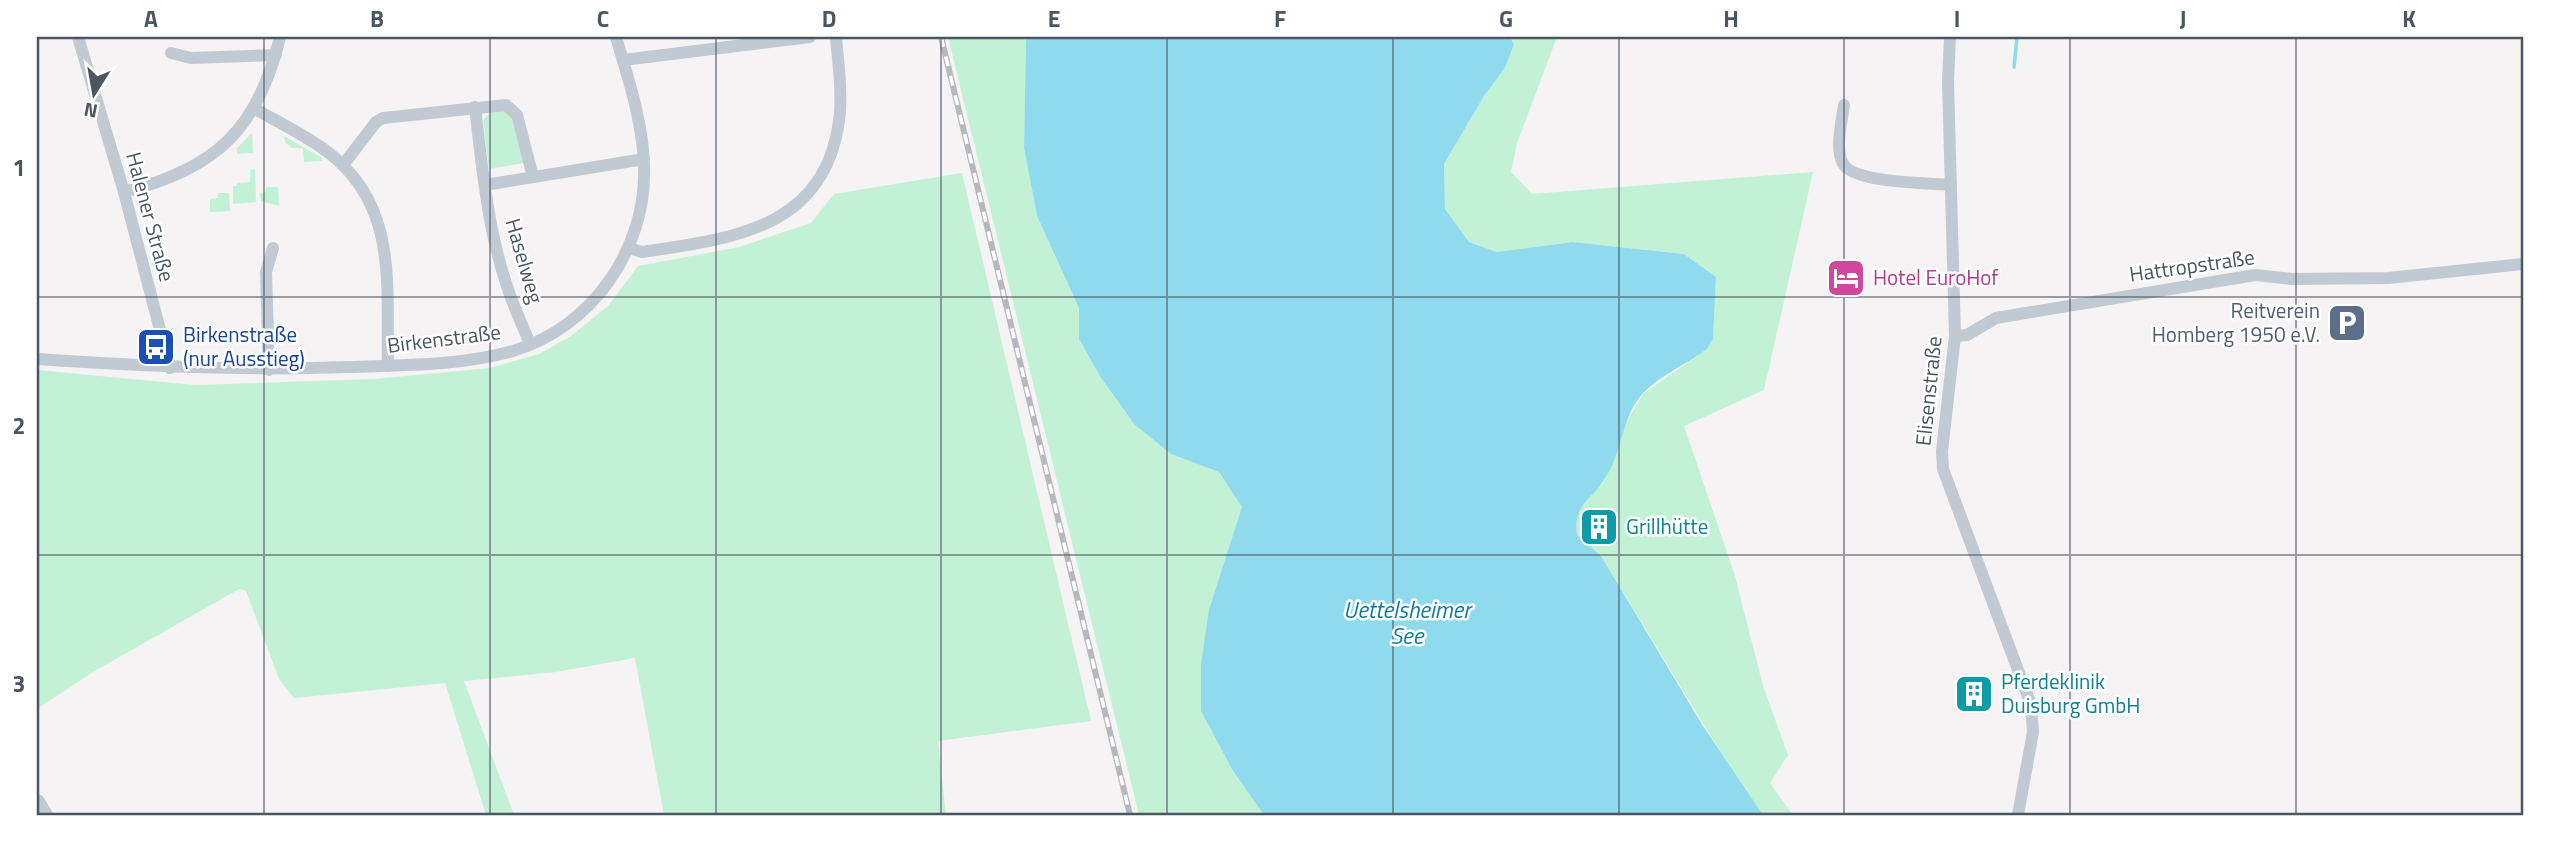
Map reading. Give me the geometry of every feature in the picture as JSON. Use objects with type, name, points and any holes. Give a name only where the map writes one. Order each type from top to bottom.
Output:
[{"type":"main road","points":[[37,802],[45,815]]},
{"type":"street","name":"Halener Straße","points":[[78,37],[124,192],[170,368]]},
{"type":"street","points":[[124,192],[174,175],[202,161],[228,142],[255,109],[276,55],[280,37]]},
{"type":"street","name":"Birkenstraße","points":[[37,359],[170,368],[269,370],[388,366],[485,357],[530,344],[569,322],[599,295],[629,248],[642,199],[644,159],[641,130],[616,37]]},
{"type":"street","points":[[623,60],[810,37]]},
{"type":"street","points":[[629,248],[642,252],[743,235],[774,221],[803,197],[823,169],[836,137],[840,91],[836,37]]},
{"type":"street","name":"Elisenstraße","points":[[1950,37],[1955,336],[1942,451],[1943,470],[2031,705],[2033,732],[2018,815]]},
{"type":"street","points":[[171,53],[191,58],[276,55]]},
{"type":"street","points":[[343,165],[376,122],[383,118],[506,105],[513,108],[533,177]]},
{"type":"street","points":[[1844,105],[1840,155],[1843,165],[1850,171],[1868,177],[1951,185]]},
{"type":"street","name":"Haselweg","points":[[475,107],[485,186],[507,287],[530,344]]},
{"type":"street","points":[[255,109],[328,152],[343,165],[367,195],[382,234],[386,253],[388,366]]},
{"type":"street","points":[[485,186],[644,159]]},
{"type":"street","points":[[269,370],[266,272],[273,248]]},
{"type":"street","name":"Hattropstraße","points":[[1955,336],[1967,335],[1996,318],[2237,276],[2374,279],[2523,264]]},
{"type":"green space","points":[[948,37],[1029,37],[1026,41],[1024,148],[1037,216],[1079,308],[1079,339],[1101,378],[1135,425],[1171,454],[1219,472],[1242,507],[1201,711],[1233,771],[1264,815],[1139,815]]},
{"type":"green space","points":[[1510,37],[1557,37],[1517,143],[1511,172],[1532,194],[1813,172],[1764,390],[1684,426],[1735,576],[1763,686],[1788,755],[1770,783],[1793,815],[1763,815],[1748,797],[1601,556],[1577,535],[1577,512],[1605,480],[1626,423],[1643,394],[1707,349],[1713,339],[1716,277],[1684,254],[1572,242],[1497,252],[1469,242],[1445,209],[1444,164],[1484,96],[1505,68],[1514,44]]},
{"type":"green space","points":[[503,110],[510,114],[524,163],[489,169],[483,120],[492,111]]},
{"type":"green space","points":[[252,133],[253,153],[237,154],[237,148]]},
{"type":"green space","points":[[284,136],[322,158],[322,161],[304,162],[303,148],[292,148],[285,142]]},
{"type":"green space","points":[[255,169],[256,202],[233,204],[233,186],[250,182],[250,170]]},
{"type":"green space","points":[[962,173],[1091,721],[938,741],[946,815],[664,815],[635,658],[556,672],[464,681],[514,815],[486,815],[445,683],[294,698],[279,679],[246,591],[239,589],[93,672],[37,709],[37,370],[195,385],[374,379],[490,368],[539,354],[571,336],[608,306],[638,266],[739,247],[811,223],[834,194]]},
{"type":"green space","points":[[266,187],[278,187],[279,206],[261,201],[260,193],[266,192]]},
{"type":"green space","points":[[218,193],[229,193],[230,211],[210,212],[210,199],[218,198]]},
{"type":"water","name":"Uettelsheimer See","points":[[1029,37],[1510,37],[1514,44],[1505,68],[1484,96],[1444,164],[1445,209],[1469,242],[1497,252],[1572,242],[1684,254],[1716,277],[1713,339],[1707,349],[1658,380],[1636,402],[1610,469],[1580,510],[1577,535],[1601,556],[1703,726],[1763,815],[1264,815],[1233,771],[1201,711],[1201,664],[1209,610],[1242,507],[1219,472],[1171,454],[1135,425],[1101,378],[1079,339],[1079,308],[1037,216],[1024,148],[1026,41]]},
{"type":"waterway","points":[[2014,67],[2017,37]]},
{"type":"railway","points":[[941,37],[1130,815]]},
{"type":"place","name":"Hotel EuroHof","points":[[1846,278]]},
{"type":"place","name":"Reitverein Homberg 1950 e.V.","points":[[2347,323]]},
{"type":"place","name":"Birkenstraße (nur Ausstieg)","points":[[156,347]]},
{"type":"place","name":"Grillhütte","points":[[1599,527]]},
{"type":"place","name":"Pferdeklinik Duisburg GmbH","points":[[1974,694]]}]
